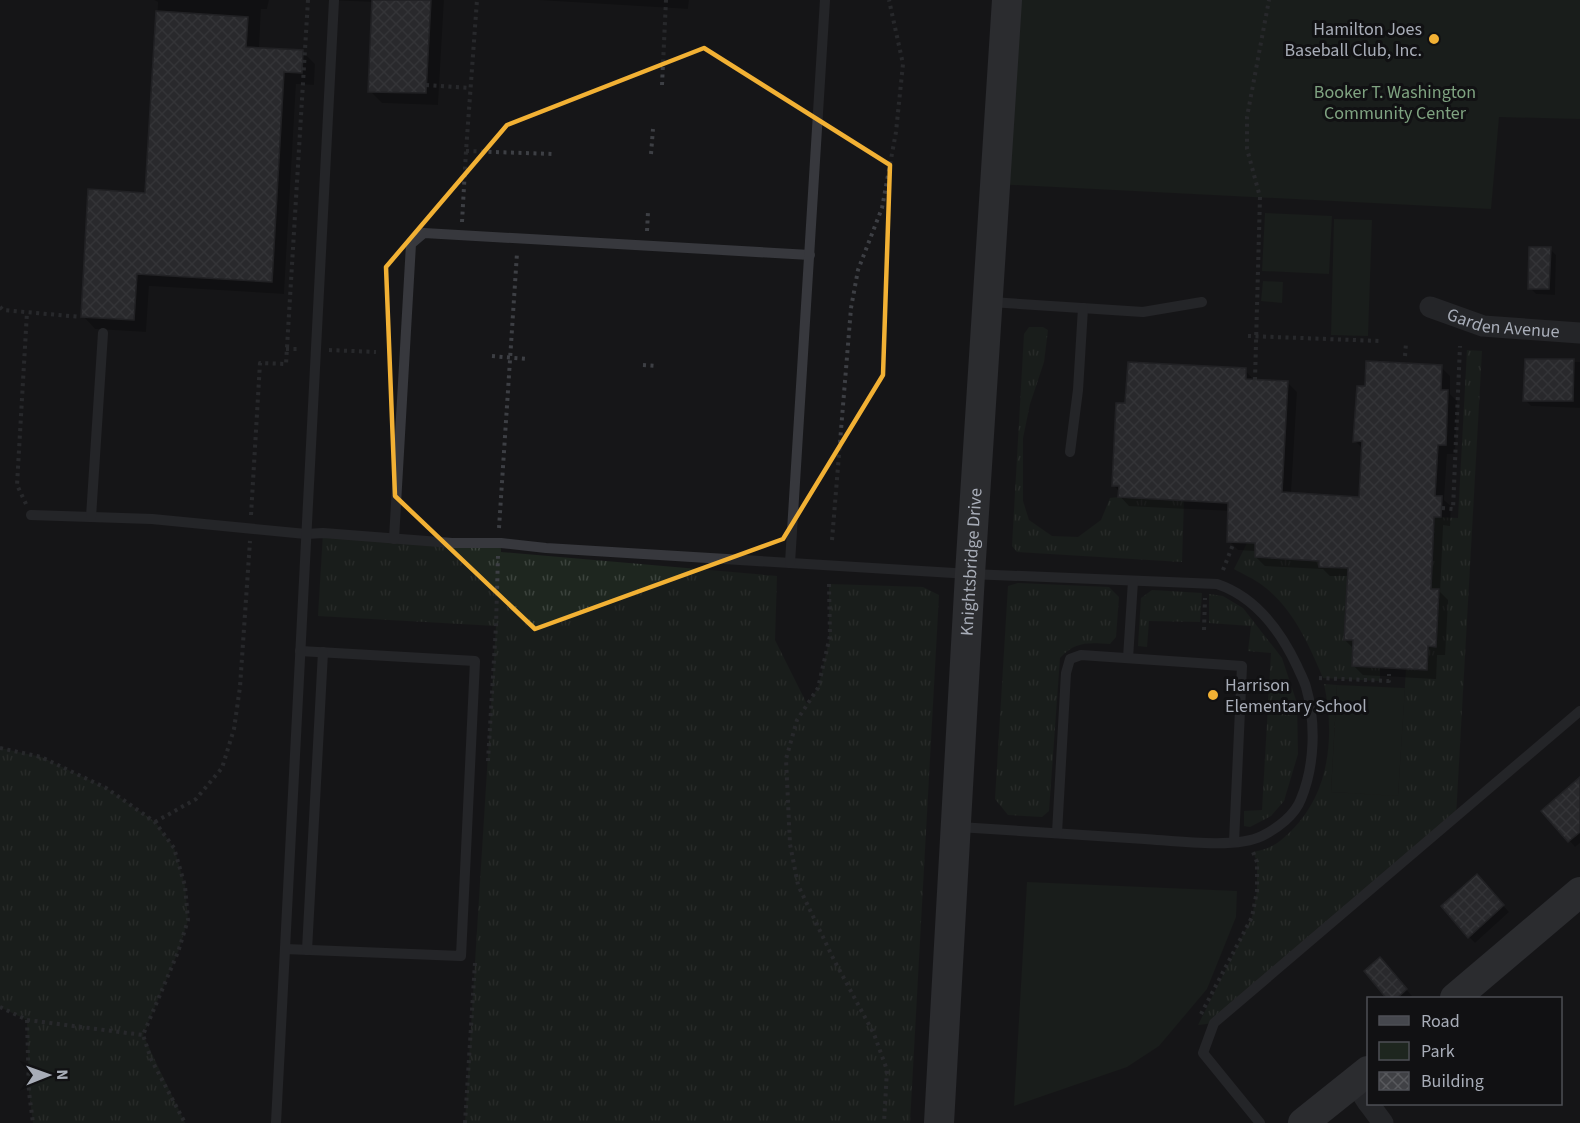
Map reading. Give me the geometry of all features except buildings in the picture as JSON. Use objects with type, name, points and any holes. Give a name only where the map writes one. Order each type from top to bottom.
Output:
[{"type":"street","name":"Knightsbridge Drive","points":[[939,1123],[970,574],[1007,0]]},
{"type":"street","name":"Garden Avenue","points":[[1430,307],[1483,326],[1580,333]]},
{"type":"street","points":[[1457,997],[1580,892]]},
{"type":"street","points":[[1303,1123],[1365,1090]]},
{"type":"street","points":[[1373,1105],[1383,1123]]},
{"type":"lane","points":[[276,1123],[334,0]]},
{"type":"lane","points":[[790,563],[825,0]]},
{"type":"lane","points":[[394,539],[411,244],[424,233],[810,255]]},
{"type":"lane","points":[[987,302],[1143,312],[1202,302]]},
{"type":"lane","points":[[1070,452],[1078,390],[1083,308]]},
{"type":"lane","points":[[91,517],[103,333]]},
{"type":"lane","points":[[31,514],[152,519],[306,534],[501,543],[546,548],[970,574],[1217,584],[1233,590],[1257,608],[1284,640],[1306,686],[1312,728],[1311,760],[1301,801],[1285,822],[1261,836],[1234,842],[955,827]]},
{"type":"lane","points":[[1128,658],[1133,581]]},
{"type":"lane","points":[[285,949],[461,956],[476,661],[300,651]]},
{"type":"lane","points":[[307,950],[323,652]]},
{"type":"lane","points":[[1057,833],[1066,673],[1070,659],[1081,655],[1242,666],[1234,842]]},
{"type":"lane","points":[[1260,1123],[1203,1053],[1214,1023],[1580,711]]},
{"type":"path","points":[[155,822],[196,799],[222,768],[234,729],[240,687],[260,363],[286,364],[308,0]]},
{"type":"path","points":[[462,234],[477,0]]},
{"type":"path","points":[[662,85],[666,0]]},
{"type":"path","points":[[832,540],[851,308],[858,270],[882,208],[896,132],[903,64],[889,0]]},
{"type":"path","points":[[1255,380],[1260,197],[1247,149],[1247,117],[1269,0]]},
{"type":"path","points":[[426,85],[471,88]]},
{"type":"path","points":[[651,154],[652,129]]},
{"type":"path","points":[[466,151],[553,154]]},
{"type":"path","points":[[647,231],[648,213]]},
{"type":"path","points":[[499,528],[517,250]]},
{"type":"path","points":[[0,307],[3,310],[81,317]]},
{"type":"path","points":[[27,312],[17,485],[31,514]]},
{"type":"path","points":[[1248,336],[1379,341]]},
{"type":"path","points":[[1406,343],[1406,356]]},
{"type":"path","points":[[1442,508],[1453,509],[1460,346]]},
{"type":"path","points":[[286,349],[302,349]]},
{"type":"path","points":[[328,350],[376,352]]},
{"type":"path","points":[[492,356],[527,359]]},
{"type":"path","points":[[643,365],[658,366]]},
{"type":"path","points":[[1223,570],[1234,542]]},
{"type":"path","points":[[829,584],[830,636],[818,688],[796,720],[786,759],[790,844],[798,885],[833,958],[874,1034],[887,1070],[884,1123]]},
{"type":"path","points":[[1204,630],[1205,597]]},
{"type":"path","points":[[1318,678],[1389,681],[1389,674]]},
{"type":"path","points":[[0,748],[42,757],[106,788],[155,822],[174,848],[186,886],[188,920],[178,952],[143,1035],[151,1059],[185,1123]]},
{"type":"path","points":[[1203,1053],[1197,1021],[1252,917],[1257,891],[1257,862],[1248,840]]},
{"type":"path","points":[[0,1007],[27,1020],[143,1035]]},
{"type":"path","points":[[27,1020],[29,1092],[33,1123]]},
{"type":"highlighted area","points":[[704,48],[890,165],[883,375],[783,539],[535,629],[395,496],[386,267],[507,125]]},
{"type":"green space","name":"Booker T. Washington Community Center","points":[[1007,0],[1580,0],[1580,119],[1499,117],[1491,209],[995,184]]},
{"type":"green space","points":[[1265,213],[1332,216],[1329,274],[1262,271]]},
{"type":"green space","points":[[1334,219],[1372,220],[1368,336],[1331,335]]},
{"type":"green space","points":[[1263,281],[1283,282],[1282,303],[1261,301]]},
{"type":"green space","points":[[1029,327],[1043,327],[1048,330],[1044,362],[1030,404],[1023,438],[1023,501],[1029,520],[1052,536],[1078,537],[1101,520],[1110,498],[1184,500],[1182,562],[1017,552],[1012,546],[1024,334]]},
{"type":"green space","points":[[1467,350],[1482,351],[1456,817],[1214,1023],[1198,1025],[1252,917],[1257,891],[1257,862],[1253,852],[1274,845],[1292,830],[1305,815],[1322,781],[1329,743],[1324,684],[1337,685],[1331,792],[1398,795],[1406,669],[1427,670],[1428,646],[1436,644],[1439,589],[1431,589],[1434,517],[1458,518]]},
{"type":"green space","points":[[323,533],[501,543],[501,552],[777,576],[775,640],[807,704],[818,688],[829,641],[829,584],[923,587],[939,595],[910,1123],[465,1123],[496,626],[318,616]]},
{"type":"green space","points":[[1255,541],[1255,557],[1319,561],[1319,567],[1337,568],[1337,562],[1356,563],[1347,585],[1344,640],[1353,640],[1352,666],[1380,668],[1380,681],[1323,678],[1306,640],[1283,605],[1262,585],[1234,569],[1247,543]]},
{"type":"green space","points":[[1018,583],[1109,587],[1119,597],[1116,637],[1110,644],[1077,646],[1071,648],[1060,658],[1049,811],[1042,817],[1008,815],[995,799],[1008,586]]},
{"type":"green space","points":[[1152,590],[1202,593],[1200,622],[1149,621],[1147,647],[1138,646],[1141,598]]},
{"type":"green space","points":[[1209,594],[1223,596],[1243,608],[1282,658],[1297,703],[1298,754],[1284,801],[1271,816],[1250,827],[1244,826],[1244,811],[1262,810],[1271,653],[1248,651],[1251,626],[1209,623]]},
{"type":"green space","points":[[1337,685],[1405,688],[1398,796],[1331,792]]},
{"type":"green space","points":[[0,748],[41,757],[106,788],[155,822],[174,848],[185,886],[188,920],[178,952],[143,1035],[185,1123],[33,1123],[29,1092],[27,1020],[0,1007]]},
{"type":"green space","points":[[1027,882],[1237,891],[1236,917],[1207,989],[1159,1046],[1127,1067],[1014,1106]]},
{"type":"place","name":"Hamilton Joes Baseball Club, Inc.","points":[[1434,39]]},
{"type":"place","name":"Harrison Elementary School","points":[[1213,695]]}]
